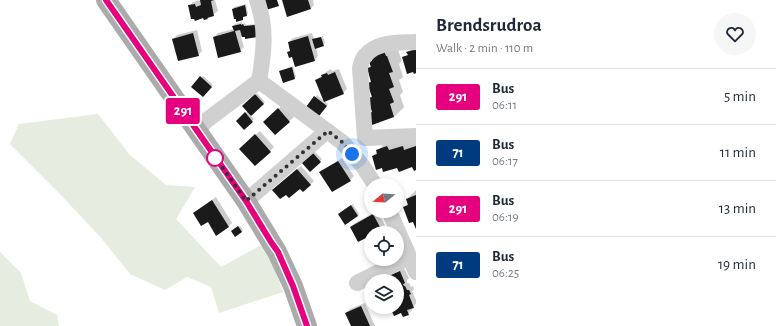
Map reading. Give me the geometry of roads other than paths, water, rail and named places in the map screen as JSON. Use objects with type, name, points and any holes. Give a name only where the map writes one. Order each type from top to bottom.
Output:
[{"type":"main road","points":[[106,0],[246,201],[278,252],[293,286],[304,325]]},
{"type":"street","points":[[196,131],[207,120],[259,81],[264,56],[264,34],[261,10],[257,0]]},
{"type":"street","points":[[416,42],[383,44],[372,49],[364,57],[360,68],[365,138],[416,136]]},
{"type":"street","points":[[259,81],[342,142],[362,165],[370,178]]},
{"type":"street","points":[[246,201],[328,131]]},
{"type":"street","points":[[392,218],[416,272]]},
{"type":"street","points":[[358,282],[409,257]]}]
